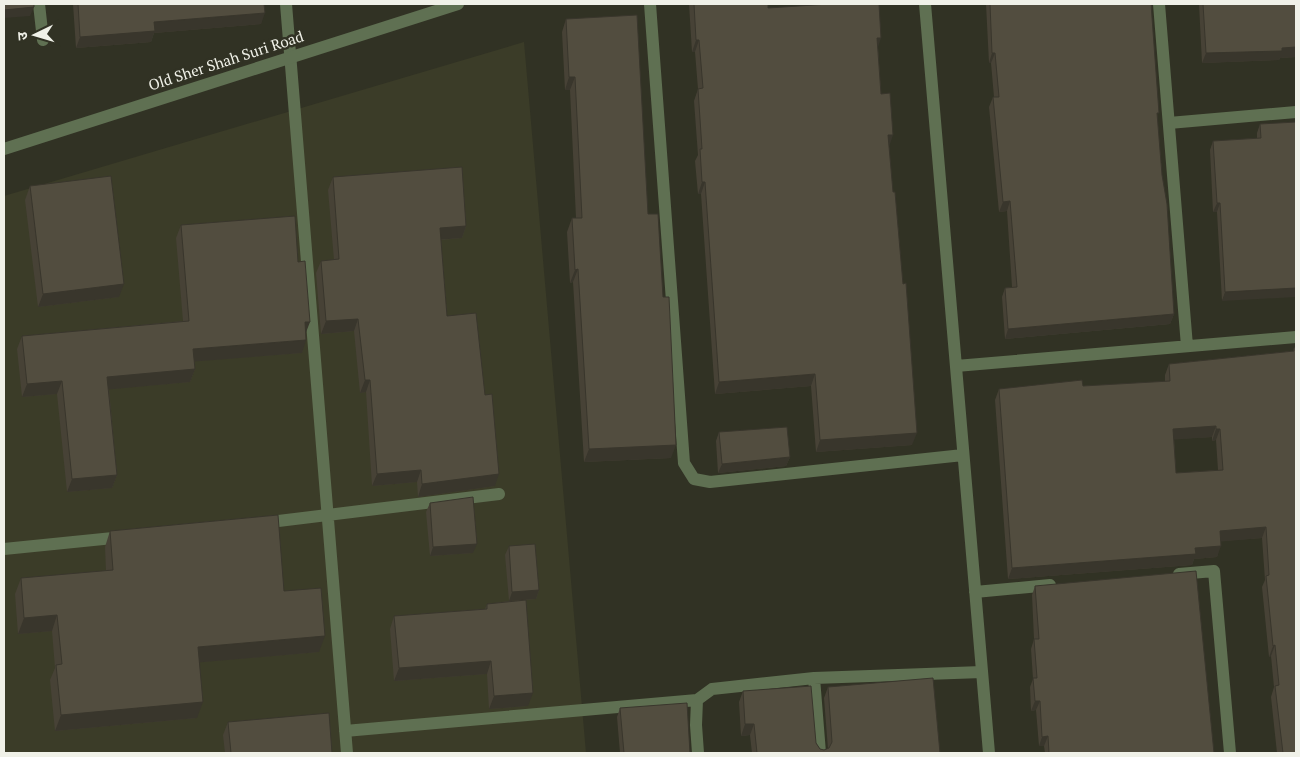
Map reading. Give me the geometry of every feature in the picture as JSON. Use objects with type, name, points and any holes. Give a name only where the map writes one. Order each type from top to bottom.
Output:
[{"type":"street","points":[[39,4],[43,40]]},
{"type":"street","points":[[286,4],[347,753]]},
{"type":"street","name":"Old Sher Shah Suri Road","points":[[4,149],[458,4]]},
{"type":"street","points":[[650,4],[684,463],[694,479],[710,482],[963,454]]},
{"type":"street","points":[[925,4],[989,753]]},
{"type":"street","points":[[1159,4],[1187,346]]},
{"type":"street","points":[[1169,123],[1296,112]]},
{"type":"street","points":[[956,366],[1296,337]]},
{"type":"street","points":[[249,525],[328,517],[499,494]]},
{"type":"street","points":[[4,549],[131,536]]},
{"type":"street","points":[[1164,575],[1214,571],[1230,753]]},
{"type":"street","points":[[975,592],[1064,584]]},
{"type":"street","points":[[345,731],[697,700],[712,689],[814,678],[982,672]]},
{"type":"street","points":[[814,678],[820,753]]},
{"type":"street","points":[[697,700],[698,753]]},
{"type":"shaded area","points":[[524,42],[586,753],[4,753],[4,196]]},
{"type":"building","points":[[4,4],[34,4],[34,7],[4,10]]},
{"type":"building","points":[[78,4],[264,4],[265,13],[154,22],[155,31],[80,37]]},
{"type":"building","points":[[694,4],[768,4],[768,8],[829,4],[879,4],[881,38],[877,38],[881,94],[890,93],[893,135],[888,135],[903,284],[906,283],[917,433],[820,440],[815,374],[719,382],[705,182],[702,182],[698,89],[703,88],[699,40],[696,40]]},
{"type":"building","points":[[990,4],[1151,4],[1159,113],[1157,113],[1162,175],[1167,204],[1174,314],[1008,329],[1005,288],[1017,287],[1010,201],[1003,202],[993,97],[999,97],[995,53],[992,53]]},
{"type":"building","points":[[1203,4],[1296,4],[1296,47],[1282,48],[1282,51],[1206,53]]},
{"type":"building","points":[[637,15],[648,214],[658,214],[663,297],[669,297],[676,445],[589,449],[578,269],[575,270],[572,218],[582,218],[575,77],[569,77],[566,19]]},
{"type":"building","points":[[1296,122],[1296,288],[1225,292],[1220,203],[1217,203],[1213,141],[1261,138],[1260,124]]},
{"type":"building","points":[[462,167],[466,226],[440,228],[447,316],[476,313],[485,395],[492,394],[499,474],[422,484],[421,470],[377,474],[370,380],[365,380],[358,319],[326,321],[321,261],[339,259],[333,177]]},
{"type":"building","points":[[111,176],[124,284],[43,294],[30,186]]},
{"type":"building","points":[[295,216],[298,262],[305,261],[310,322],[305,322],[306,340],[193,349],[195,369],[107,377],[117,475],[72,479],[62,381],[27,384],[22,336],[189,321],[181,225]]},
{"type":"building","points":[[1296,347],[1296,753],[1283,753],[1275,686],[1279,685],[1266,576],[1269,575],[1266,527],[1220,531],[1221,546],[1195,548],[1196,554],[1012,568],[999,389],[1082,380],[1083,386],[1170,381],[1169,364],[1294,351]],"holes":[[[1216,426],[1216,429],[1220,429],[1223,470],[1176,473],[1173,429]]]},
{"type":"building","points":[[787,427],[790,457],[722,464],[719,432]]},
{"type":"building","points":[[473,497],[477,544],[433,547],[430,503]]},
{"type":"building","points":[[278,515],[284,591],[321,588],[325,636],[198,647],[203,702],[61,715],[56,665],[62,664],[57,615],[24,618],[21,578],[113,570],[110,531]]},
{"type":"building","points":[[535,544],[539,590],[512,592],[509,546]]},
{"type":"building","points":[[1196,571],[1214,753],[1049,753],[1048,736],[1042,737],[1040,701],[1035,701],[1033,678],[1037,678],[1034,639],[1039,639],[1035,586]]},
{"type":"building","points":[[526,600],[533,693],[494,696],[491,661],[399,668],[394,616],[487,609],[487,604]]},
{"type":"building","points":[[933,678],[940,753],[757,753],[754,724],[745,724],[743,691],[811,686],[816,743],[820,749],[824,750],[829,748],[832,742],[828,687]]},
{"type":"building","points":[[687,703],[690,753],[624,753],[620,708]]},
{"type":"building","points":[[329,713],[332,753],[231,753],[228,722]]}]
